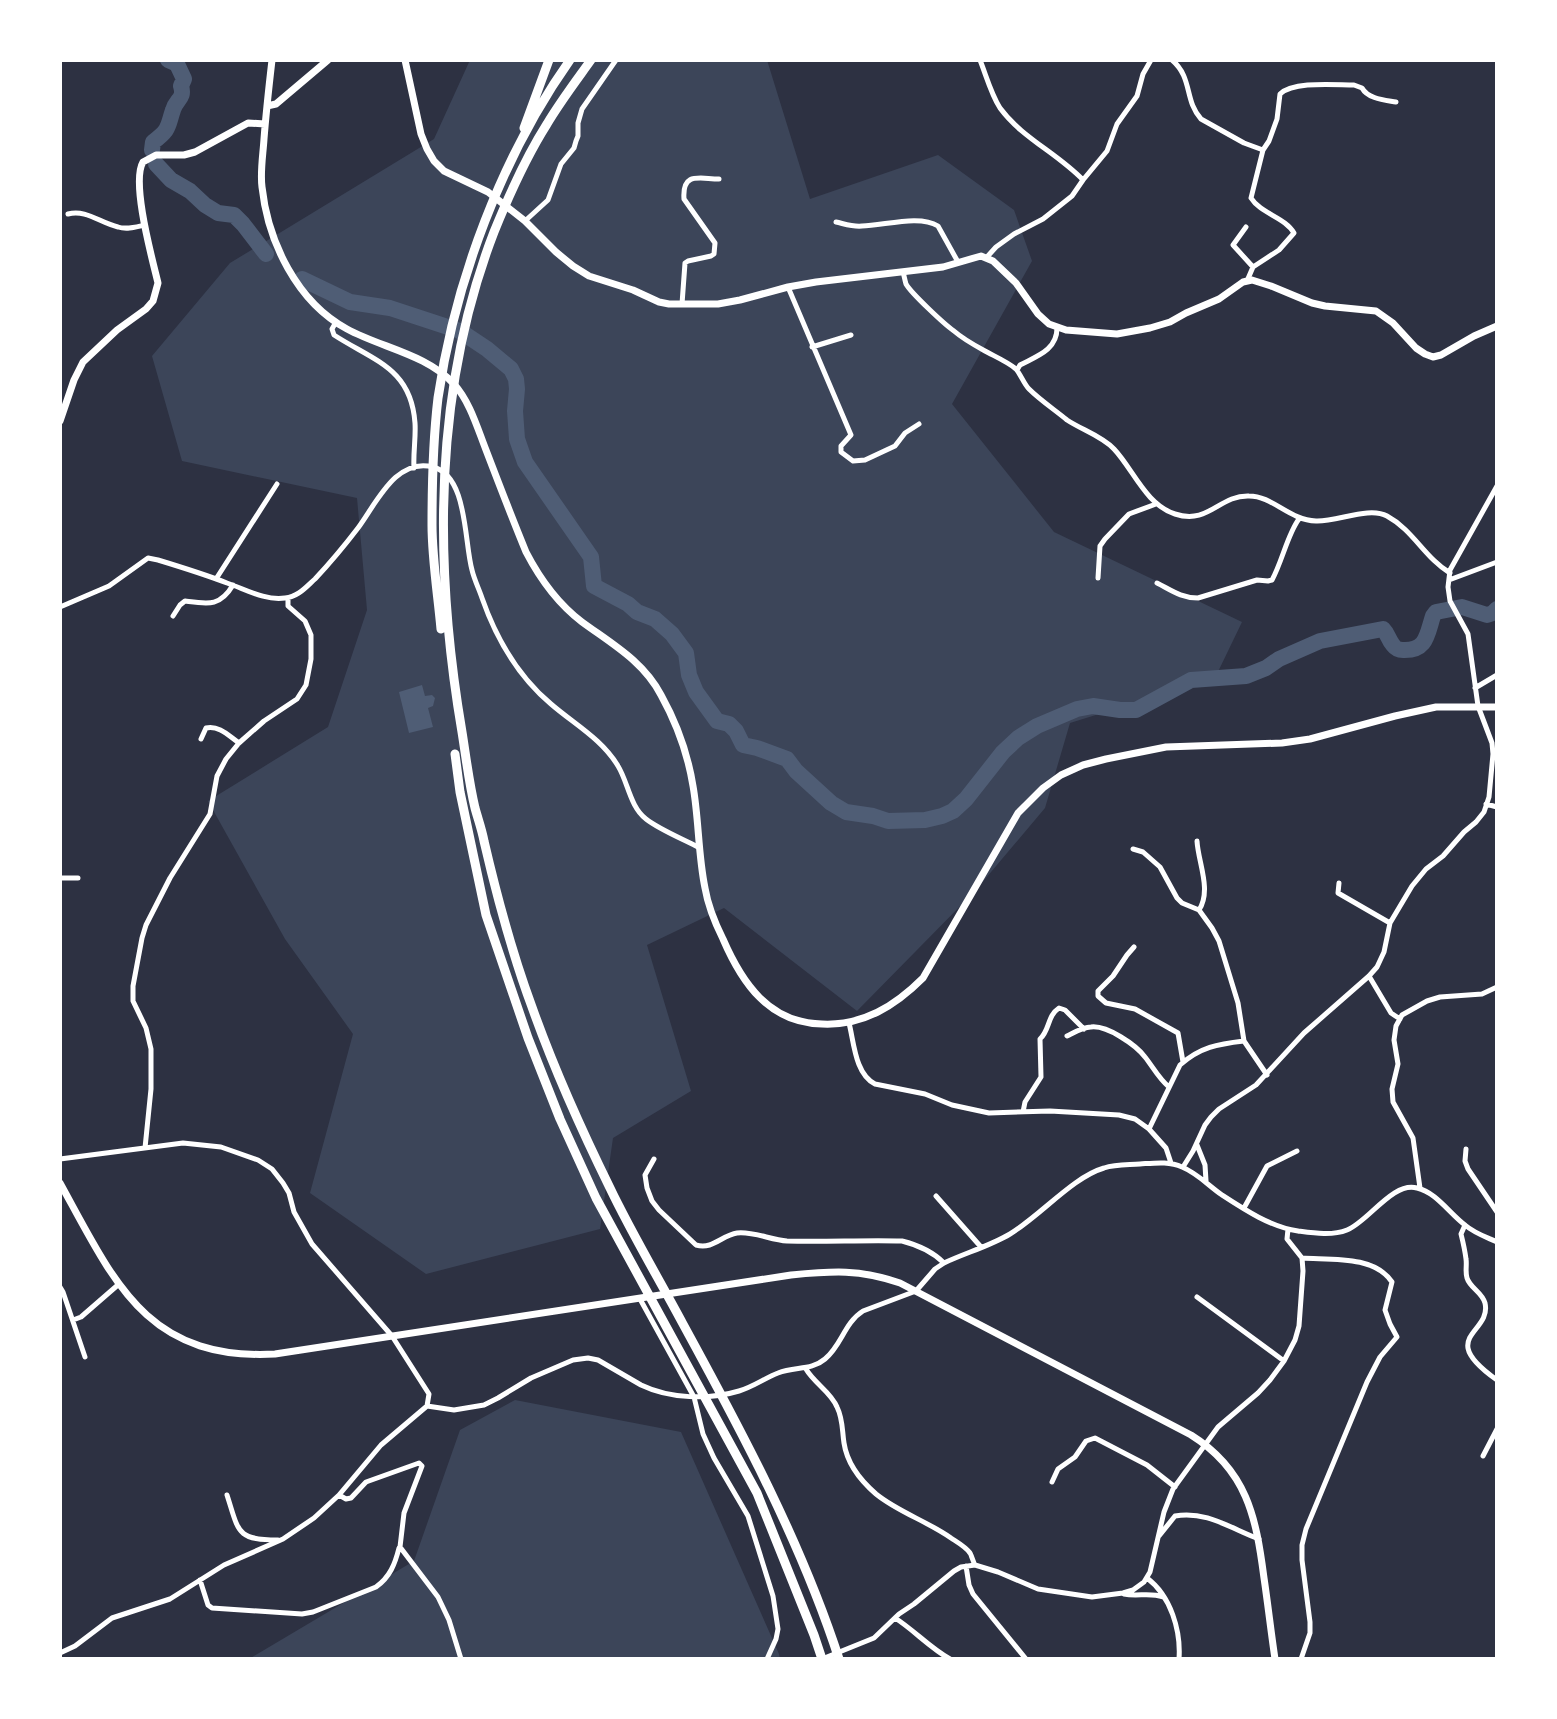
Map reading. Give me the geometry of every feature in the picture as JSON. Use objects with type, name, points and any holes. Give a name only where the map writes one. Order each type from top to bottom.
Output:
[{"type":"highway","points":[[517,149],[549,60]]},
{"type":"highway","points":[[441,629],[432,529],[433,471],[441,386],[454,314],[498,186],[570,60]]},
{"type":"highway","points":[[591,60],[546,125],[509,197],[493,235],[465,326],[452,398],[444,480],[447,611],[455,689],[475,806],[494,884],[525,987],[559,1079],[611,1191],[767,1482],[839,1659]]},
{"type":"highway","points":[[455,754],[486,915],[528,1038],[560,1119],[602,1211],[757,1493],[822,1659]]},
{"type":"main road","points":[[272,60],[262,186],[275,240],[286,265],[303,292],[336,322],[428,364],[453,383],[469,406],[537,573],[560,603],[630,655],[654,682],[681,744],[693,785],[704,887],[713,915],[739,974],[750,989],[781,1014],[816,1024],[849,1023],[868,1017],[906,996],[923,978],[1018,813],[1043,788],[1083,765],[1166,747],[1282,743],[1310,739],[1436,707],[1497,707]]},
{"type":"main road","points":[[267,106],[276,104],[328,60]]},
{"type":"main road","points":[[405,60],[421,134],[434,161],[444,171],[488,192],[525,221],[556,252],[589,276],[659,302],[718,304],[788,287],[903,272],[959,263],[981,256],[987,257],[1016,283],[1038,314],[1057,328],[1117,334],[1150,328],[1219,299],[1247,281],[1256,280],[1312,303],[1376,311],[1393,323],[1416,348],[1433,357],[1497,326]]},
{"type":"main road","points":[[60,421],[83,362],[153,301],[158,283],[138,175],[143,162],[156,155],[195,152],[248,123],[265,124]]},
{"type":"main road","points":[[60,1183],[119,1284],[140,1309],[161,1327],[194,1344],[220,1352],[275,1354],[777,1277],[832,1271],[881,1277],[916,1291],[1204,1443],[1219,1455],[1234,1474],[1254,1517],[1275,1659]]},
{"type":"street","points":[[525,221],[548,200],[561,164],[574,148],[582,109],[616,60]]},
{"type":"street","points":[[980,60],[998,105],[1011,121],[1029,139],[1071,167],[1083,180]]},
{"type":"street","points":[[987,257],[1014,234],[1043,219],[1072,196],[1107,151],[1117,124],[1137,96],[1151,60]]},
{"type":"street","points":[[1172,60],[1181,69],[1192,105],[1201,119],[1263,150]]},
{"type":"street","points":[[1247,281],[1253,267],[1279,250],[1294,233],[1291,227],[1256,206],[1251,198],[1263,150],[1277,119],[1280,94],[1287,88],[1354,85],[1371,97],[1396,102]]},
{"type":"street","points":[[682,304],[685,263],[711,256],[716,248],[683,193],[691,178],[719,179]]},
{"type":"street","points":[[68,214],[81,212],[117,227],[146,225]]},
{"type":"street","points":[[836,222],[862,226],[932,222],[938,226],[959,263]]},
{"type":"street","points":[[1246,227],[1233,245],[1253,267]]},
{"type":"street","points":[[903,272],[909,287],[954,332],[1017,370],[1028,388],[1070,422],[1112,447],[1156,504],[1177,515],[1194,518],[1244,496],[1267,500],[1299,519],[1312,521],[1381,513],[1396,521],[1449,576]]},
{"type":"street","points":[[788,287],[851,435],[841,446],[841,452],[853,461],[865,460],[895,446],[905,433],[919,424]]},
{"type":"street","points":[[336,322],[332,329],[334,335],[393,371],[409,394],[415,423],[414,468]]},
{"type":"street","points":[[1017,370],[1020,365],[1050,348],[1057,337],[1057,328]]},
{"type":"street","points":[[812,347],[851,335]]},
{"type":"street","points":[[60,607],[109,586],[148,558],[263,596],[288,598],[300,593],[322,572],[390,482],[414,468],[432,466],[441,470],[458,493],[472,569],[490,620],[517,667],[549,703],[595,738],[617,765],[636,808],[645,819],[700,848]]},
{"type":"street","points":[[216,579],[277,484]]},
{"type":"street","points":[[1183,1167],[1205,1125],[1219,1109],[1256,1085],[1304,1033],[1377,967],[1384,952],[1390,923],[1412,886],[1484,812],[1492,743],[1478,706],[1471,644],[1450,601],[1448,587],[1449,576],[1497,486]]},
{"type":"street","points":[[1098,578],[1100,546],[1105,539],[1129,514],[1156,504]]},
{"type":"street","points":[[1157,583],[1177,595],[1198,598],[1257,580],[1272,580],[1299,519]]},
{"type":"street","points":[[1449,576],[1497,562]]},
{"type":"street","points":[[173,616],[185,601],[208,604],[227,594],[233,585]]},
{"type":"street","points":[[145,1148],[151,1049],[146,1028],[133,1001],[142,938],[170,878],[210,814],[217,776],[226,759],[264,721],[297,699],[306,685],[311,635],[305,621],[288,606],[288,598]]},
{"type":"street","points":[[1475,688],[1497,675]]},
{"type":"street","points":[[201,739],[206,728],[211,727],[223,731],[239,743]]},
{"type":"street","points":[[1486,804],[1497,807]]},
{"type":"street","points":[[1197,841],[1204,873],[1203,904],[1199,910]]},
{"type":"street","points":[[1133,849],[1143,852],[1160,867],[1182,903],[1204,914],[1219,941],[1238,1003],[1244,1041],[1267,1075]]},
{"type":"street","points":[[60,878],[78,878]]},
{"type":"street","points":[[1339,883],[1338,893],[1390,923]]},
{"type":"street","points":[[1134,947],[1098,991],[1098,996],[1106,1003],[1135,1009],[1178,1033],[1183,1062]]},
{"type":"street","points":[[1369,976],[1391,1013],[1400,1019]]},
{"type":"street","points":[[1420,1188],[1413,1138],[1393,1102],[1392,1089],[1398,1064],[1394,1040],[1396,1026],[1402,1015],[1427,1001],[1482,994],[1497,987]]},
{"type":"street","points":[[1023,1112],[1025,1102],[1040,1081],[1040,1039],[1046,1034],[1054,1012],[1059,1008],[1065,1010],[1084,1029]]},
{"type":"street","points":[[849,1023],[862,1073],[875,1084],[925,1094],[974,1111],[1119,1115],[1135,1119],[1166,1148],[1171,1163]]},
{"type":"street","points":[[1067,1036],[1092,1026],[1105,1029],[1142,1052],[1169,1087]]},
{"type":"street","points":[[1149,1129],[1183,1062],[1215,1044],[1244,1041]]},
{"type":"street","points":[[60,1159],[183,1143],[221,1147],[258,1160],[272,1169],[289,1193],[294,1212],[312,1244],[392,1336],[429,1394],[428,1403],[381,1445],[339,1495],[314,1518],[283,1539],[224,1565],[170,1599],[112,1618],[75,1646],[60,1653]]},
{"type":"street","points":[[1197,1143],[1205,1165],[1206,1182]]},
{"type":"street","points":[[1466,1149],[1468,1169],[1497,1212]]},
{"type":"street","points":[[1244,1208],[1267,1166],[1297,1151]]},
{"type":"street","points":[[654,1159],[645,1175],[652,1201],[696,1245],[704,1248],[739,1233],[791,1241],[902,1241],[917,1245],[944,1263]]},
{"type":"street","points":[[428,1403],[454,1410],[484,1405],[531,1378],[573,1360],[588,1358],[598,1360],[652,1389],[694,1397],[739,1391],[782,1371],[806,1369],[817,1365],[832,1352],[855,1316],[916,1291],[944,1263],[1009,1234],[1081,1179],[1101,1168],[1114,1166],[1171,1163],[1183,1167],[1221,1194],[1275,1224],[1288,1229],[1323,1233],[1349,1229],[1398,1191],[1420,1188],[1465,1225],[1497,1242]]},
{"type":"street","points":[[936,1196],[981,1247]]},
{"type":"street","points":[[1465,1225],[1461,1234],[1467,1279],[1482,1295],[1485,1304],[1485,1313],[1467,1343],[1468,1350],[1497,1380]]},
{"type":"street","points":[[822,1659],[874,1638],[954,1571],[966,1566],[975,1565],[998,1572],[1029,1586],[1092,1597],[1123,1593],[1139,1587],[1147,1578],[1154,1561],[1167,1502],[1175,1487],[1204,1443],[1258,1393],[1284,1361],[1295,1340],[1303,1271],[1302,1258],[1287,1239],[1288,1229]]},
{"type":"street","points":[[1301,1659],[1310,1633],[1302,1560],[1306,1529],[1367,1382],[1380,1357],[1397,1337],[1385,1310],[1392,1282],[1388,1277],[1364,1263],[1302,1258]]},
{"type":"street","points":[[73,1320],[81,1317],[119,1284]]},
{"type":"street","points":[[60,1287],[85,1357]]},
{"type":"street","points":[[1197,1297],[1284,1361]]},
{"type":"street","points":[[640,1299],[694,1397],[703,1434],[748,1516],[762,1555],[778,1629],[767,1659]]},
{"type":"street","points":[[806,1369],[836,1402],[842,1419],[847,1457],[863,1480],[891,1505],[933,1525],[958,1542],[970,1552],[975,1565]]},
{"type":"street","points":[[1483,1456],[1497,1429]]},
{"type":"street","points":[[1052,1482],[1058,1469],[1075,1457],[1086,1441],[1095,1438],[1147,1465],[1175,1487]]},
{"type":"street","points":[[200,1580],[208,1605],[212,1608],[302,1614],[376,1587],[385,1581],[394,1566],[404,1513],[422,1466],[419,1463],[366,1482],[351,1498],[339,1495]]},
{"type":"street","points":[[227,1495],[236,1524],[247,1538],[283,1539]]},
{"type":"street","points":[[1159,1537],[1175,1516],[1191,1515],[1212,1519],[1259,1539]]},
{"type":"street","points":[[400,1547],[438,1597],[461,1659]]},
{"type":"street","points":[[966,1566],[973,1594],[1026,1659]]},
{"type":"street","points":[[1147,1578],[1163,1597],[1179,1634],[1179,1659]]},
{"type":"street","points":[[1123,1593],[1163,1597]]},
{"type":"street","points":[[895,1618],[950,1659]]},
{"type":"shaded area","points":[[470,60],[767,60],[810,199],[938,155],[1014,210],[1032,261],[952,404],[1054,532],[1242,622],[1215,678],[1070,723],[1045,808],[975,891],[857,1011],[724,908],[647,945],[691,1091],[613,1138],[600,1229],[426,1274],[310,1193],[353,1034],[285,939],[208,801],[328,727],[367,610],[357,498],[182,461],[152,356],[230,263],[434,139]]},
{"type":"shaded area","points":[[422,685],[425,696],[435,698],[433,706],[428,708],[433,727],[409,733],[399,692]]},
{"type":"shaded area","points":[[515,1400],[681,1432],[780,1659],[249,1659],[414,1561],[460,1430]]},
{"type":"waterway","points":[[152,150],[153,142],[167,128],[174,106],[182,94],[184,79],[177,64],[168,60]]},
{"type":"waterway","points":[[156,164],[171,180],[205,205],[218,213],[234,215],[266,254]]},
{"type":"waterway","points":[[302,279],[350,302],[390,308],[460,331],[511,369],[517,389],[517,439],[525,462],[591,557],[594,586],[637,612],[655,619],[672,634],[686,653],[689,675],[696,692],[717,721],[729,724],[736,731],[743,745],[787,759],[831,803],[846,812],[888,821],[925,820],[942,816],[966,799],[1018,738],[1077,709],[1093,706],[1136,710],[1191,680],[1246,676],[1320,641],[1383,629],[1396,648],[1411,650],[1425,640],[1436,612],[1462,607],[1487,615],[1497,609]]}]
